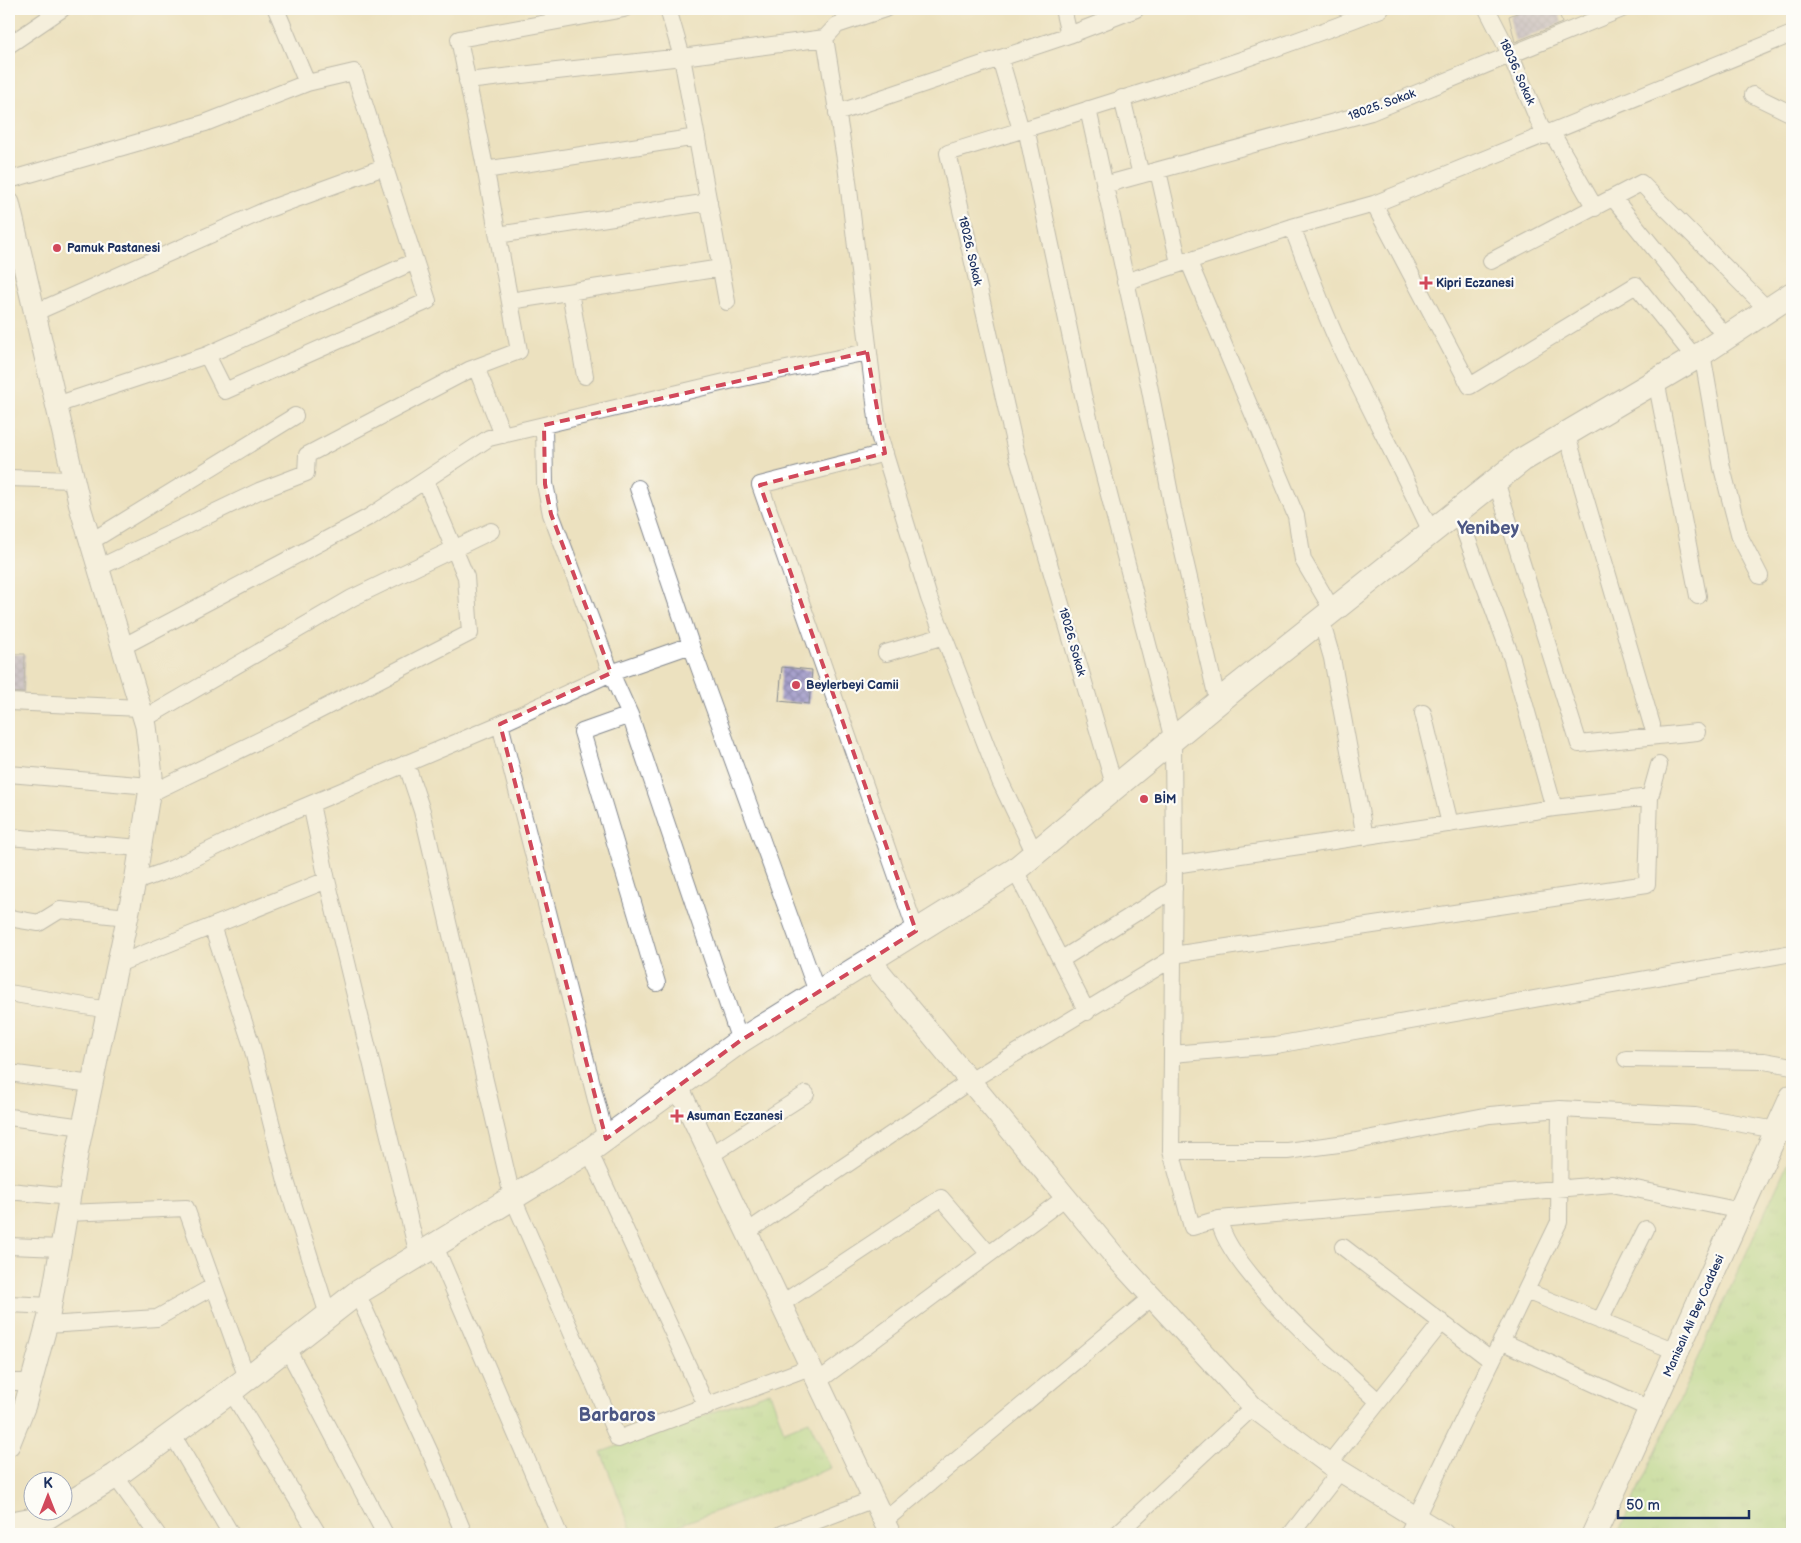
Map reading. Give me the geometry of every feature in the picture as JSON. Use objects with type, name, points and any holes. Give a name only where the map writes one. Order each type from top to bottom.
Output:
[{"type":"main road","points":[[72,1502],[115,1476],[287,1348],[357,1293],[512,1196],[598,1145],[740,1041],[1015,870],[1218,703],[1522,460],[1566,432],[1699,356],[1725,336],[1792,294]]},
{"type":"main road","name":"Manisalı Ali Bey Caddesi","points":[[1594,1534],[1741,1211],[1785,1133],[1792,1097]]},
{"type":"main road","points":[[9,1524],[31,1520]]},
{"type":"street","points":[[9,45],[62,9]]},
{"type":"street","points":[[276,9],[307,83]]},
{"type":"street","points":[[98,568],[259,491],[306,472],[307,455],[476,367],[519,351],[486,170],[459,39],[624,9]]},
{"type":"street","points":[[668,9],[682,57],[727,302]]},
{"type":"street","points":[[1063,9],[1069,35]]},
{"type":"street","points":[[837,113],[1069,35],[1136,9]]},
{"type":"street","name":"18026. Sokak","points":[[1114,788],[1016,451],[948,153],[1122,98],[1340,25],[1381,9]]},
{"type":"street","name":"18036. Sokak","points":[[1487,9],[1548,134],[1595,208]]},
{"type":"street","name":"18025. Sokak","points":[[1104,185],[1371,112],[1622,9]]},
{"type":"street","points":[[467,81],[682,57],[825,38],[838,25],[876,10]]},
{"type":"street","points":[[1125,282],[1292,227],[1374,204],[1792,34]]},
{"type":"street","points":[[825,38],[846,165],[867,352],[880,435],[929,598],[1000,781],[1035,854]]},
{"type":"street","points":[[1000,58],[1023,129],[1083,395],[1173,740],[1174,888],[1171,1151],[1192,1227],[1219,1219],[1612,1184],[1741,1211]]},
{"type":"street","points":[[9,180],[205,123],[307,83],[354,72],[428,301],[225,391],[207,355]]},
{"type":"street","points":[[1753,95],[1792,114]]},
{"type":"street","points":[[1122,98],[1141,175]]},
{"type":"street","points":[[1088,109],[1149,385],[1173,509],[1218,703]]},
{"type":"street","points":[[486,170],[697,137]]},
{"type":"street","points":[[34,313],[266,210],[384,167]]},
{"type":"street","points":[[1158,171],[1184,262],[1296,516],[1303,560],[1327,615],[1332,658],[1365,837]]},
{"type":"street","points":[[1491,261],[1614,199],[1641,183],[1768,310]]},
{"type":"street","points":[[1614,199],[1725,336]]},
{"type":"street","points":[[498,235],[709,202]]},
{"type":"street","points":[[9,203],[73,480],[142,713],[152,776],[135,882],[83,1127],[49,1316],[26,1405],[9,1443]]},
{"type":"street","points":[[1374,204],[1470,386],[1636,285],[1699,356],[1722,468],[1740,537],[1760,576]]},
{"type":"street","points":[[1292,227],[1341,350],[1374,412],[1383,438],[1401,466],[1431,532]]},
{"type":"street","points":[[56,405],[207,355],[415,262]]},
{"type":"street","points":[[510,301],[721,268]]},
{"type":"street","points":[[570,292],[585,376]]},
{"type":"street","points":[[122,647],[369,517],[489,438],[729,381],[867,352]]},
{"type":"street","points":[[476,367],[503,435]]},
{"type":"street","points":[[1656,380],[1698,596]]},
{"type":"street","points":[[90,542],[295,416]]},
{"type":"street","points":[[544,425],[545,484],[551,514],[611,673],[630,715],[740,1041]]},
{"type":"street","points":[[1566,432],[1652,724]]},
{"type":"street","points":[[885,453],[760,485],[916,931]]},
{"type":"street","points":[[9,478],[73,480]]},
{"type":"street","points":[[9,774],[150,790],[285,728],[470,633],[466,577],[425,480]]},
{"type":"street","points":[[1496,481],[1578,744],[1696,732]]},
{"type":"street","points":[[638,488],[691,645],[817,992]]},
{"type":"street","points":[[1457,512],[1512,659],[1554,808]]},
{"type":"street","points":[[9,702],[142,713],[352,598],[491,531]]},
{"type":"street","points":[[886,653],[944,636]]},
{"type":"street","points":[[135,882],[171,869],[311,804],[500,724],[611,673],[691,645]]},
{"type":"street","points":[[1423,713],[1450,824]]},
{"type":"street","points":[[630,715],[582,732],[657,983]]},
{"type":"street","points":[[500,724],[598,1145],[707,1407]]},
{"type":"street","points":[[406,763],[422,811],[512,1196],[618,1439],[707,1407],[814,1374],[989,1254],[1066,1197]]},
{"type":"street","points":[[747,1232],[970,1081],[1087,1012],[1173,956],[1647,884],[1650,797],[1659,765]]},
{"type":"street","points":[[1174,865],[1554,808],[1650,797]]},
{"type":"street","points":[[311,804],[327,880],[426,1249],[559,1534]]},
{"type":"street","points":[[9,837],[140,848]]},
{"type":"street","points":[[1015,870],[1062,959],[1087,1012]]},
{"type":"street","points":[[118,964],[327,880]]},
{"type":"street","points":[[1062,959],[1174,888]]},
{"type":"street","points":[[9,918],[39,923],[60,910],[128,917]]},
{"type":"street","points":[[212,926],[251,1043],[286,1181],[328,1315]]},
{"type":"street","points":[[1172,1054],[1276,1045],[1792,953]]},
{"type":"street","points":[[870,960],[1066,1197],[1152,1297],[1253,1407],[1412,1526],[1443,1534]]},
{"type":"street","points":[[9,993],[108,1010]]},
{"type":"street","points":[[1626,1059],[1764,1061],[1792,1066]]},
{"type":"street","points":[[9,1073],[92,1084]]},
{"type":"street","points":[[678,1087],[712,1155],[887,1528],[1152,1297]]},
{"type":"street","points":[[712,1155],[806,1094]]},
{"type":"street","points":[[1171,1151],[1287,1151],[1346,1143],[1490,1115],[1560,1109],[1695,1116],[1785,1133]]},
{"type":"street","points":[[1412,1526],[1559,1222],[1560,1109]]},
{"type":"street","points":[[9,1117],[83,1127]]},
{"type":"street","points":[[9,1191],[68,1205],[186,1208],[214,1286],[239,1384],[318,1534]]},
{"type":"street","points":[[781,1304],[942,1198],[989,1254]]},
{"type":"street","points":[[1219,1219],[1220,1232],[1229,1247],[1279,1308],[1378,1401]]},
{"type":"street","points":[[1600,1321],[1646,1229]]},
{"type":"street","points":[[9,1246],[61,1248]]},
{"type":"street","points":[[1343,1247],[1492,1361]]},
{"type":"street","points":[[9,1304],[49,1316],[157,1318],[214,1286]]},
{"type":"street","points":[[1526,1290],[1678,1352]]},
{"type":"street","points":[[357,1293],[433,1459],[464,1534]]},
{"type":"street","points":[[1291,1534],[1378,1401],[1442,1322]]},
{"type":"street","points":[[1501,1341],[1652,1410]]},
{"type":"street","points":[[287,1348],[385,1534]]},
{"type":"street","points":[[9,1382],[32,1382]]},
{"type":"street","points":[[1116,1534],[1253,1407]]},
{"type":"street","points":[[172,1434],[231,1534]]},
{"type":"street","points":[[115,1476],[157,1534]]},
{"type":"street","points":[[782,1534],[874,1499]]},
{"type":"highlighted area","points":[[867,352],[885,453],[760,485],[916,931],[740,1041],[606,1139],[500,724],[611,673],[551,514],[545,484],[544,425]]},
{"type":"green space","points":[[1792,1153],[1792,1534],[1624,1534],[1619,1532]]},
{"type":"green space","points":[[770,1392],[784,1431],[809,1421],[831,1468],[655,1534],[633,1534],[601,1452]]},
{"type":"building","points":[[1527,9],[1558,9],[1562,23],[1515,42],[1509,16]]},
{"type":"building","points":[[9,654],[25,654],[24,693],[9,692]]},
{"type":"building","name":"Beylerbeyi Camii","points":[[782,667],[812,670],[809,704],[779,701]]},
{"type":"place","name":"Pamuk Pastanesi","points":[[57,248]]},
{"type":"place","name":"Kipri Eczanesi","points":[[1426,283]]},
{"type":"place","name":"Beylerbeyi Camii","points":[[796,685]]},
{"type":"place","name":"BİM","points":[[1144,799]]},
{"type":"place","name":"Asuman Eczanesi","points":[[677,1116]]},
{"type":"district","name":"Yenibey","points":[[1488,528]]},
{"type":"district","name":"Barbaros","points":[[617,1415]]}]
